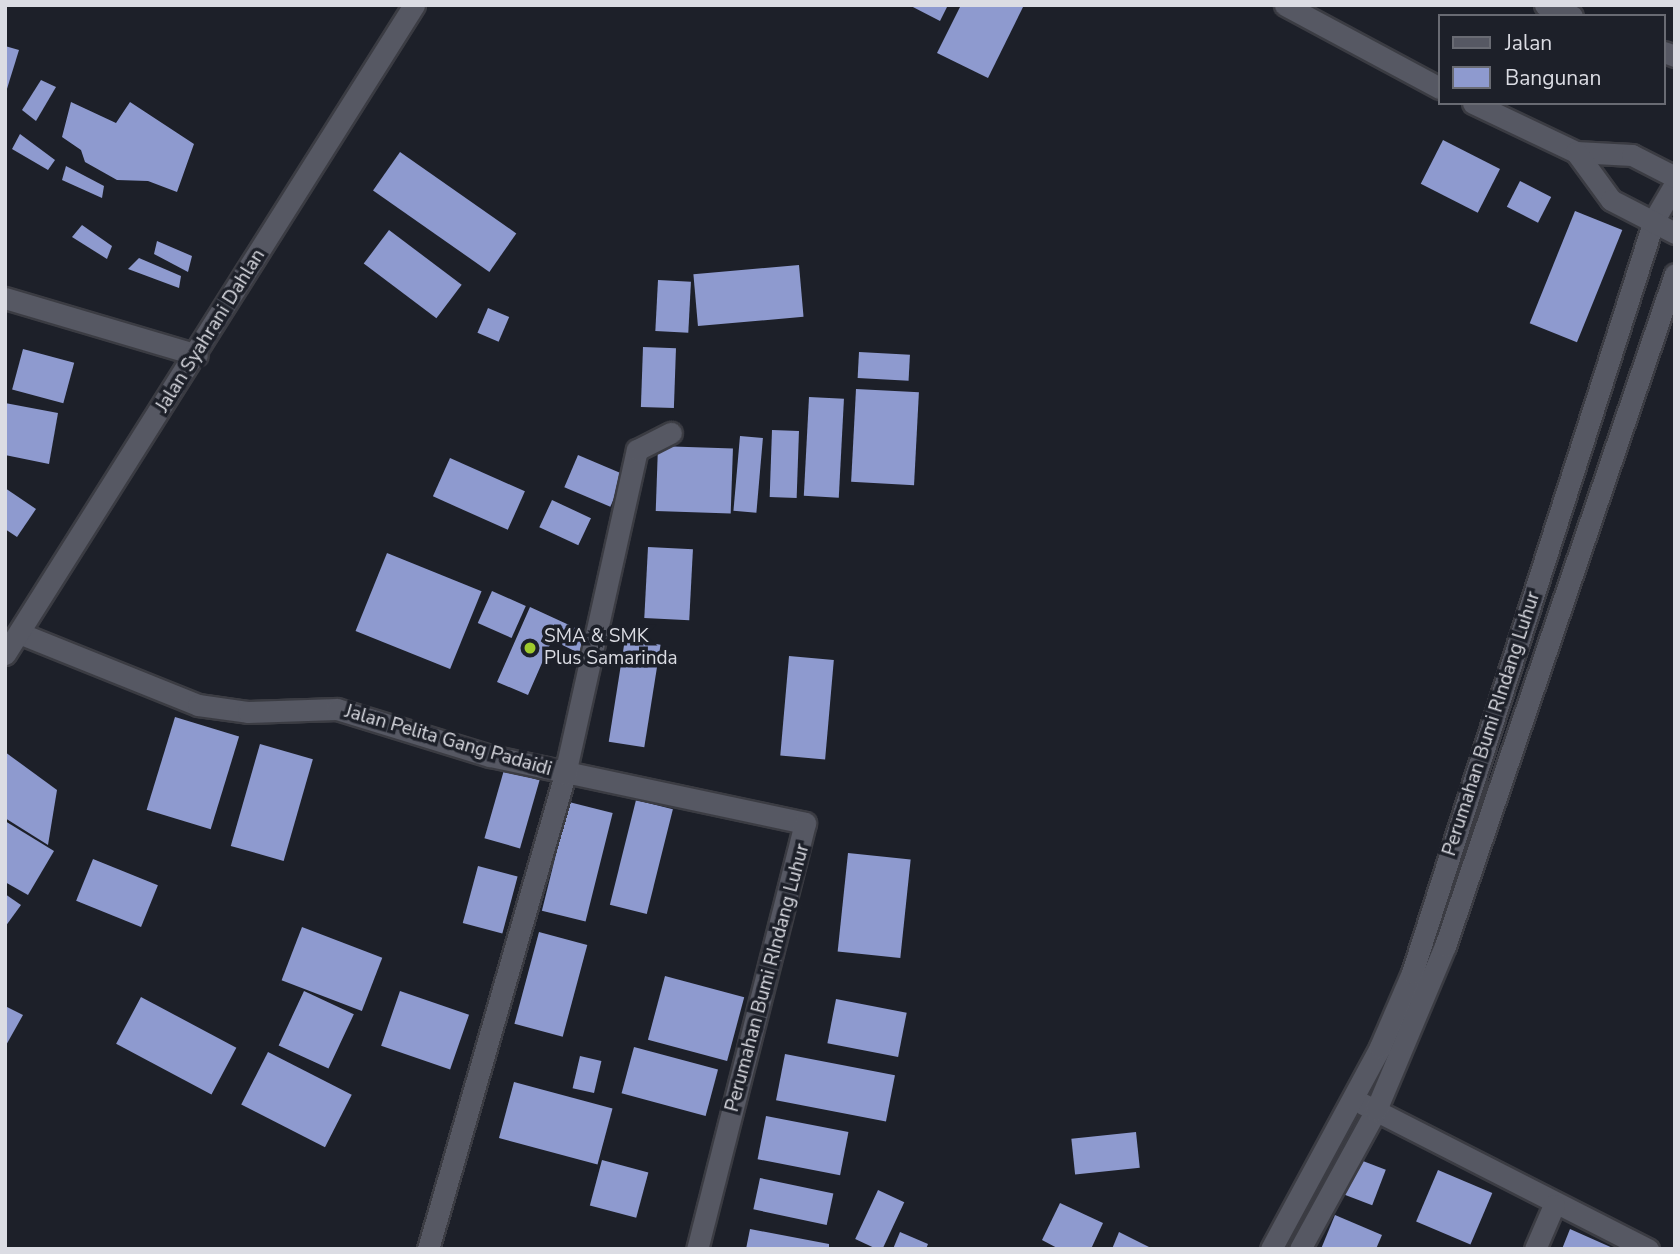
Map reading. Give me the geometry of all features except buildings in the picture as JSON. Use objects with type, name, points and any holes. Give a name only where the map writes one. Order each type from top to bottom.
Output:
[{"type":"street","name":"Jalan Syahrani Dahlan","points":[[5,654],[197,355],[414,5]]},
{"type":"street","points":[[1284,5],[1438,87]]},
{"type":"street","points":[[1545,5],[1567,14]]},
{"type":"street","points":[[1477,105],[1576,152],[1632,155],[1675,177]]},
{"type":"street","points":[[1576,152],[1611,200],[1675,233]]},
{"type":"street","name":"Perumahan Bumi RIndang Luhur","points":[[1271,1249],[1352,1099],[1412,973],[1654,220],[1675,184]]},
{"type":"street","points":[[1300,1249],[1376,1110],[1445,946],[1675,274]]},
{"type":"street","points":[[5,298],[197,355]]},
{"type":"street","points":[[428,1249],[565,774],[637,450],[671,433]]},
{"type":"street","name":"Jalan Pelita Gang Padaidi","points":[[19,633],[198,705],[248,712],[337,709],[565,774]]},
{"type":"street","name":"Perumahan Bumi RIndang Luhur","points":[[565,774],[799,820],[807,827],[697,1249]]},
{"type":"street","points":[[1352,1099],[1554,1205],[1648,1249]]},
{"type":"street","points":[[1535,1249],[1554,1205]]},
{"type":"place","name":"SMA & SMK Plus Samarinda","points":[[530,648]]}]
